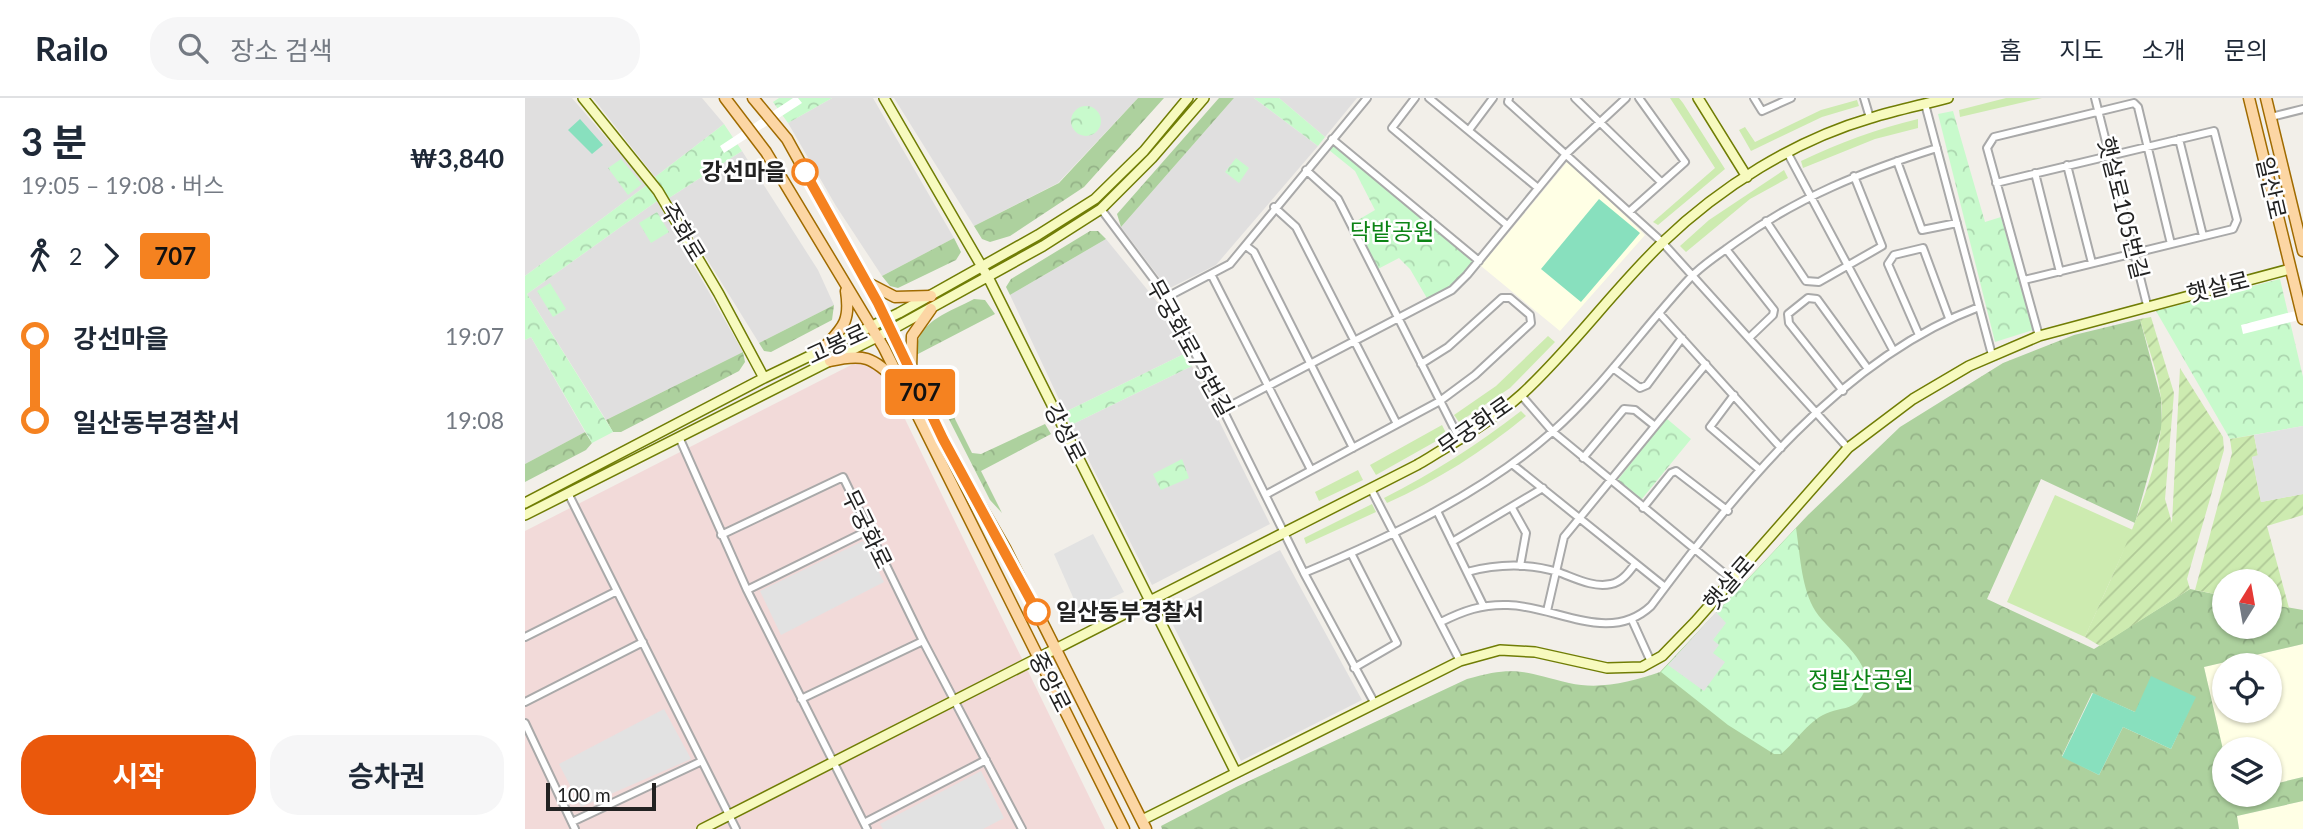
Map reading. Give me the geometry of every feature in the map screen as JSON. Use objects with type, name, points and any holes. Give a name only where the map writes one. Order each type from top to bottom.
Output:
[{"type":"main road","name":"주화로","points":[[583,98],[658,191],[719,294],[764,378]]},
{"type":"main road","name":"중앙로","points":[[725,98],[766,152],[874,332],[1124,829]]},
{"type":"main road","name":"중앙로","points":[[753,98],[787,139],[867,282],[943,439],[1005,548],[1144,825]]},
{"type":"main road","name":"강성로","points":[[884,98],[982,265],[1236,773]]},
{"type":"main road","name":"고봉로","points":[[525,515],[830,361],[874,332],[886,320],[1095,199],[1145,151],[1188,98]]},
{"type":"main road","name":"고봉로","points":[[525,503],[764,378],[822,350],[874,332],[891,330],[989,279],[1101,209],[1152,158],[1204,98]]},
{"type":"main road","points":[[1698,98],[1747,177]]},
{"type":"main road","name":"무궁화로","points":[[702,829],[1286,533],[1460,440],[1521,395],[1571,345],[1662,242],[1747,177],[1787,152],[1870,118],[1948,98]]},
{"type":"main road","name":"일산로","points":[[2249,98],[2303,319]]},
{"type":"main road","name":"일산로","points":[[2266,98],[2303,251]]},
{"type":"main road","name":"햇살로","points":[[1651,662],[1662,656],[1695,622],[1848,448],[1913,399],[1991,355],[2039,336],[2290,269]]},
{"type":"main road","points":[[867,282],[895,297],[931,296]]},
{"type":"main road","points":[[822,350],[848,317],[844,284]]},
{"type":"main road","points":[[911,373],[912,336],[931,309]]},
{"type":"main road","points":[[830,361],[854,355],[869,358],[903,388]]},
{"type":"main road","points":[[1144,825],[1236,773],[1459,661],[1500,650],[1535,652],[1607,668],[1642,667],[1651,662]]},
{"type":"street","points":[[1167,297],[1212,276],[1230,264],[1367,98]]},
{"type":"street","points":[[1415,98],[1392,128],[1507,225]]},
{"type":"street","points":[[1429,98],[1538,188]]},
{"type":"street","points":[[1468,130],[1493,98]]},
{"type":"street","points":[[1575,98],[1601,120],[1661,183]]},
{"type":"street","points":[[1224,408],[1355,343],[1451,290],[1479,261],[1567,153],[1626,98]]},
{"type":"street","points":[[1629,212],[1685,162],[1639,98]]},
{"type":"street","points":[[1754,98],[1762,111],[1791,98]]},
{"type":"street","points":[[1864,98],[1870,118]]},
{"type":"street","name":"햇살로105번길","points":[[2095,98],[2147,305]]},
{"type":"street","points":[[1509,100],[1662,242],[1848,448]]},
{"type":"street","name":"햇살로105번길","points":[[1996,183],[1987,148],[1994,137],[2098,111],[2134,103],[2147,146]]},
{"type":"street","points":[[1925,104],[1991,355]]},
{"type":"street","points":[[2271,117],[2303,109]]},
{"type":"street","points":[[2024,280],[2232,229],[2237,220],[2214,131],[1996,183],[2039,336]]},
{"type":"street","points":[[1332,139],[1479,261]]},
{"type":"street","points":[[2179,139],[2203,236]]},
{"type":"street","points":[[2147,146],[2171,244]]},
{"type":"street","points":[[1304,573],[1437,511],[1512,464],[1553,432],[1613,368],[1692,275],[1766,221],[1810,195],[1854,176],[1937,148]]},
{"type":"street","points":[[1787,152],[1893,351]]},
{"type":"street","points":[[1897,160],[1922,230],[1957,223]]},
{"type":"street","points":[[2067,165],[2092,263]]},
{"type":"street","points":[[1305,170],[1338,199],[1460,440]]},
{"type":"street","points":[[2035,173],[2060,272]]},
{"type":"street","points":[[1766,221],[1806,281],[1819,282],[1882,246],[1854,176]]},
{"type":"street","points":[[1275,207],[1296,227],[1397,424]]},
{"type":"street","name":"무궁화로75번길","points":[[1101,209],[1167,297],[1304,573],[1375,704]]},
{"type":"street","points":[[1246,246],[1255,252],[1353,448]]},
{"type":"street","points":[[1919,335],[1888,264],[1889,259],[1919,246],[1923,248],[1949,318]]},
{"type":"street","points":[[1726,249],[1774,310],[1773,315],[1749,338]]},
{"type":"street","points":[[1212,276],[1311,471]]},
{"type":"street","points":[[1843,391],[1787,318],[1788,314],[1812,297],[1817,299],[1868,369]]},
{"type":"street","points":[[1267,494],[1440,401],[1475,375],[1531,323],[1530,315],[1510,298],[1502,298],[1448,347],[1421,364]]},
{"type":"street","points":[[1441,622],[1483,605],[1510,605],[1605,624],[1632,620],[1651,606],[1760,470],[1817,413],[1893,351],[1949,318],[1979,307]]},
{"type":"street","points":[[1659,313],[1781,447]]},
{"type":"street","points":[[1613,368],[1640,388],[1647,384],[1682,338]]},
{"type":"street","points":[[1547,611],[1564,537],[1706,364]]},
{"type":"street","points":[[1521,395],[1553,432],[1731,579]]},
{"type":"street","points":[[1734,395],[1710,427],[1760,470]]},
{"type":"street","points":[[1583,458],[1624,409],[1635,410],[1655,426]]},
{"type":"street","points":[[679,437],[747,590],[866,826],[986,760]]},
{"type":"street","points":[[1512,464],[1665,587]]},
{"type":"street","points":[[1643,508],[1671,473],[1677,471],[1728,511]]},
{"type":"street","name":"무궁화로","points":[[721,535],[843,477],[923,641],[1022,829]]},
{"type":"street","points":[[1452,542],[1543,488]]},
{"type":"street","points":[[1371,489],[1395,531],[1459,661]]},
{"type":"street","points":[[568,493],[736,829]]},
{"type":"street","points":[[1512,508],[1526,533],[1520,566]]},
{"type":"street","points":[[1437,511],[1483,605]]},
{"type":"street","points":[[747,590],[869,530]]},
{"type":"street","points":[[1351,553],[1397,639],[1395,646],[1354,668]]},
{"type":"street","points":[[1467,572],[1493,565],[1520,566],[1555,571],[1594,584],[1610,584],[1628,573],[1635,564]]},
{"type":"street","points":[[525,637],[617,591]]},
{"type":"street","points":[[1632,620],[1651,662]]},
{"type":"street","points":[[801,699],[923,641]]},
{"type":"street","points":[[525,702],[643,642]]},
{"type":"street","points":[[525,723],[574,825],[702,761]]},
{"type":"shaded area","points":[[525,98],[572,98],[647,185],[525,276]]},
{"type":"shaded area","points":[[593,98],[702,98],[724,124],[655,177]]},
{"type":"shaded area","points":[[832,98],[873,98],[954,238],[882,276],[836,206],[788,123]]},
{"type":"shaded area","points":[[894,98],[1138,98],[1058,183],[974,226]]},
{"type":"shaded area","points":[[1234,98],[1254,98],[1318,146],[1216,265],[1168,289],[1121,227]]},
{"type":"shaded area","points":[[1279,98],[1357,98],[1325,137]]},
{"type":"shaded area","points":[[742,151],[818,270],[834,305],[759,343],[669,198]]},
{"type":"shaded area","points":[[1568,161],[1645,235],[1560,331],[1481,266]]},
{"type":"shaded area","points":[[657,201],[743,352],[606,420],[527,294]]},
{"type":"shaded area","points":[[1106,239],[1159,304],[1186,353],[1065,412],[1010,295]]},
{"type":"shaded area","points":[[531,337],[585,432],[525,464],[525,340]]},
{"type":"shaded area","points":[[859,361],[868,361],[883,374],[1105,829],[525,829],[525,531]]},
{"type":"shaded area","points":[[1192,366],[1270,524],[1152,585],[1071,425]]},
{"type":"shaded area","points":[[2303,426],[2303,494],[2261,502],[2252,457],[2258,455],[2254,435]]},
{"type":"shaded area","points":[[1093,534],[1124,592],[1080,613],[1054,554]]},
{"type":"shaded area","points":[[863,541],[884,582],[781,635],[760,591]]},
{"type":"shaded area","points":[[1280,550],[1362,700],[1241,761],[1166,611]]},
{"type":"shaded area","points":[[1716,612],[1726,623],[1713,640],[1719,645],[1713,653],[1725,662],[1704,691],[1668,665]]},
{"type":"shaded area","points":[[2303,644],[2303,777],[2282,782],[2282,737],[2220,737],[2217,723],[2282,723],[2282,653],[2264,653]]},
{"type":"shaded area","points":[[2212,665],[2212,702],[2204,667]]},
{"type":"shaded area","points":[[664,709],[691,759],[581,807],[559,764]]},
{"type":"shaded area","points":[[981,771],[1004,818],[983,829],[883,829],[880,824]]},
{"type":"shaded area","points":[[2303,801],[2303,829],[2239,829],[2237,816]]},
{"type":"green space","points":[[779,98],[832,98],[788,123],[773,102]]},
{"type":"green space","points":[[1138,98],[1164,98],[1084,187],[1010,236],[990,242],[982,239],[974,226],[1059,183]]},
{"type":"green space","points":[[1219,98],[1234,98],[1121,227],[1117,214]]},
{"type":"green space","points":[[1254,98],[1279,98],[1325,137],[1318,146]]},
{"type":"green space","points":[[1670,98],[1679,98],[1683,103],[1725,169],[1658,225],[1653,222],[1715,168]]},
{"type":"green space","points":[[2006,98],[2042,98],[1960,117],[1959,110]]},
{"type":"green space","points":[[1857,100],[1859,106],[1822,117],[1751,151],[1739,130],[1745,127],[1755,142],[1821,110]]},
{"type":"green space","points":[[1086,106],[1097,110],[1101,121],[1097,132],[1086,136],[1075,132],[1071,121],[1075,110]]},
{"type":"green space","points":[[1953,111],[1985,222],[2001,217],[2033,330],[1995,342],[1938,114]]},
{"type":"green space","points":[[580,119],[603,145],[592,154],[568,130]]},
{"type":"green space","points":[[1918,119],[1918,128],[1875,139],[1803,168],[1801,161],[1829,148]]},
{"type":"green space","points":[[724,124],[742,151],[669,198],[655,177]]},
{"type":"green space","name":"닥밭공원","points":[[1335,144],[1474,261],[1450,288],[1428,300],[1410,269],[1399,258],[1376,270],[1353,223],[1375,210],[1355,171],[1329,150]]},
{"type":"green space","points":[[1236,158],[1249,168],[1239,183],[1225,172]]},
{"type":"green space","points":[[621,159],[642,184],[628,195],[608,168]]},
{"type":"green space","points":[[1784,170],[1788,178],[1750,199],[1686,252],[1680,246],[1709,220]]},
{"type":"green space","points":[[647,185],[657,201],[527,294],[613,432],[592,443],[531,337],[525,340],[525,276]]},
{"type":"green space","points":[[1599,199],[1640,233],[1581,302],[1541,269]]},
{"type":"green space","points":[[657,212],[669,232],[651,243],[639,223]]},
{"type":"green space","points":[[1090,231],[1098,231],[1106,239],[1010,295],[1006,287],[1011,279]]},
{"type":"green space","points":[[954,238],[961,252],[956,260],[898,288],[890,286],[882,276]]},
{"type":"green space","points":[[2280,279],[2303,377],[2303,426],[2230,439],[2156,311]]},
{"type":"green space","points":[[550,283],[566,309],[553,317],[537,291]]},
{"type":"green space","points":[[974,299],[985,300],[995,314],[918,354],[918,343],[927,326]]},
{"type":"green space","points":[[834,305],[832,320],[771,352],[764,351],[759,343]]},
{"type":"green space","points":[[2151,317],[2174,393],[2165,499],[2172,523],[2180,368],[2223,437],[2224,450],[2187,579],[2190,589],[2100,646],[2085,637],[2136,519],[2157,454],[2161,424],[2160,388],[2140,319]]},
{"type":"green space","name":"정발산공원","points":[[2140,319],[2161,398],[2162,426],[2135,523],[2041,479],[1987,599],[2094,649],[2190,589],[2212,594],[2212,639],[2282,639],[2282,606],[2303,610],[2303,644],[2264,653],[2212,653],[2212,665],[2204,667],[2212,702],[2212,723],[2217,723],[2220,737],[2212,737],[2212,807],[2277,807],[2237,816],[2239,829],[1162,829],[1161,826],[1236,787],[1467,679],[1508,671],[1592,686],[1627,682],[1660,672],[1808,515],[1900,427],[2003,363],[2074,335]],"holes":[[[2092,693],[2135,712],[2195,697],[2171,749],[2123,727],[2099,775],[2062,756]]]},
{"type":"green space","points":[[1548,336],[1555,342],[1510,388],[1459,422],[1454,415],[1496,386]]},
{"type":"green space","points":[[743,352],[745,362],[739,371],[621,432],[613,432],[606,420]]},
{"type":"green space","points":[[1186,353],[1192,366],[1071,425],[1065,412]]},
{"type":"green space","points":[[929,380],[938,385],[972,453],[981,454],[1045,424],[1051,434],[981,471],[1002,513],[990,500]]},
{"type":"green space","points":[[1521,411],[1526,416],[1493,442],[1442,475],[1387,503],[1384,498],[1454,458]]},
{"type":"green space","points":[[1666,418],[1691,439],[1641,500],[1617,481]]},
{"type":"green space","points":[[1442,425],[1447,435],[1376,475],[1370,465]]},
{"type":"green space","points":[[585,432],[592,443],[586,450],[525,482],[525,464]]},
{"type":"green space","points":[[2254,435],[2258,456],[2252,457],[2261,502],[2303,494],[2303,515],[2267,526],[2279,569],[2212,569],[2212,594],[2195,590],[2232,453],[2230,439]]},
{"type":"green space","points":[[1182,459],[1189,478],[1161,490],[1153,474]]},
{"type":"green space","points":[[1358,470],[1363,480],[1319,501],[1315,492]]},
{"type":"green space","points":[[2055,495],[2133,530],[2085,637],[2007,602]]},
{"type":"green space","points":[[1372,504],[1376,512],[1306,544],[1304,538]]},
{"type":"green space","points":[[1796,528],[1801,568],[1809,598],[1820,617],[1860,662],[1866,687],[1856,703],[1823,715],[1809,725],[1781,754],[1774,754],[1728,725],[1661,672]]},
{"type":"green space","points":[[2282,582],[2289,608],[2282,607]]},
{"type":"green space","points":[[2151,676],[2196,697],[2171,749],[2123,727],[2099,775],[2062,757],[2093,693],[2135,712]]},
{"type":"green space","name":"정발산공원","points":[[2303,777],[2303,801],[2282,806],[2282,782]]},
{"type":"pier","points":[[793,98],[798,98],[802,103],[724,153],[720,146]]},
{"type":"pier","points":[[2303,309],[2303,319],[2243,334],[2241,325]]},
{"type":"bus line","name":"707","points":[[805,172],[878,303],[943,439],[1005,548],[1037,612]]},
{"type":"place","name":"강선마을","points":[[805,172]]},
{"type":"place","name":"일산동부경찰서","points":[[1037,612]]}]
